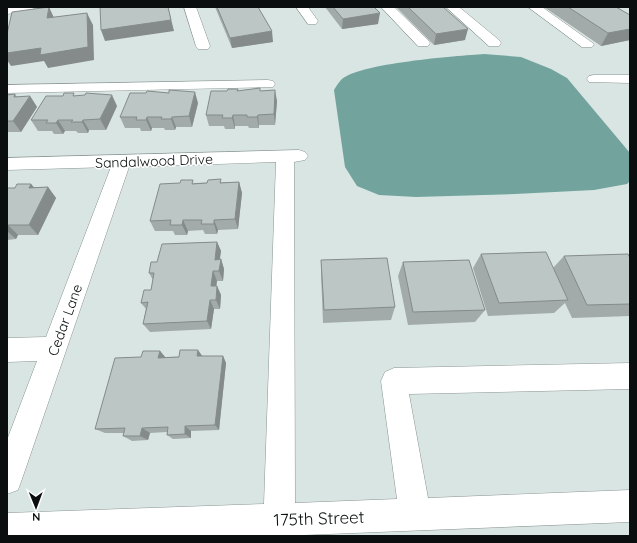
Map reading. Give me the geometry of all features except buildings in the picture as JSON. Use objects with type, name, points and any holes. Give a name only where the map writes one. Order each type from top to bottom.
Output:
[{"type":"street","points":[[7,10],[24,7]]},
{"type":"street","points":[[190,7],[203,46]]},
{"type":"street","points":[[302,7],[312,21]]},
{"type":"street","points":[[388,7],[423,43]]},
{"type":"street","points":[[452,7],[494,43]]},
{"type":"street","points":[[534,7],[586,44]]},
{"type":"street","points":[[594,80],[630,79]]},
{"type":"street","points":[[7,89],[268,84]]},
{"type":"street","name":"Sandalwood Drive","points":[[7,164],[293,157],[278,520]]},
{"type":"street","name":"Cedar Lane","points":[[7,478],[122,162]]},
{"type":"street","points":[[7,350],[54,349]]},
{"type":"street","points":[[415,514],[394,381],[630,376]]},
{"type":"street","name":"175th Street","points":[[7,529],[630,506]]},
{"type":"water","points":[[484,54],[521,57],[551,69],[567,78],[630,153],[630,181],[627,184],[594,190],[416,197],[379,195],[357,186],[345,167],[334,90],[341,80],[351,74],[367,69],[409,61]]}]
